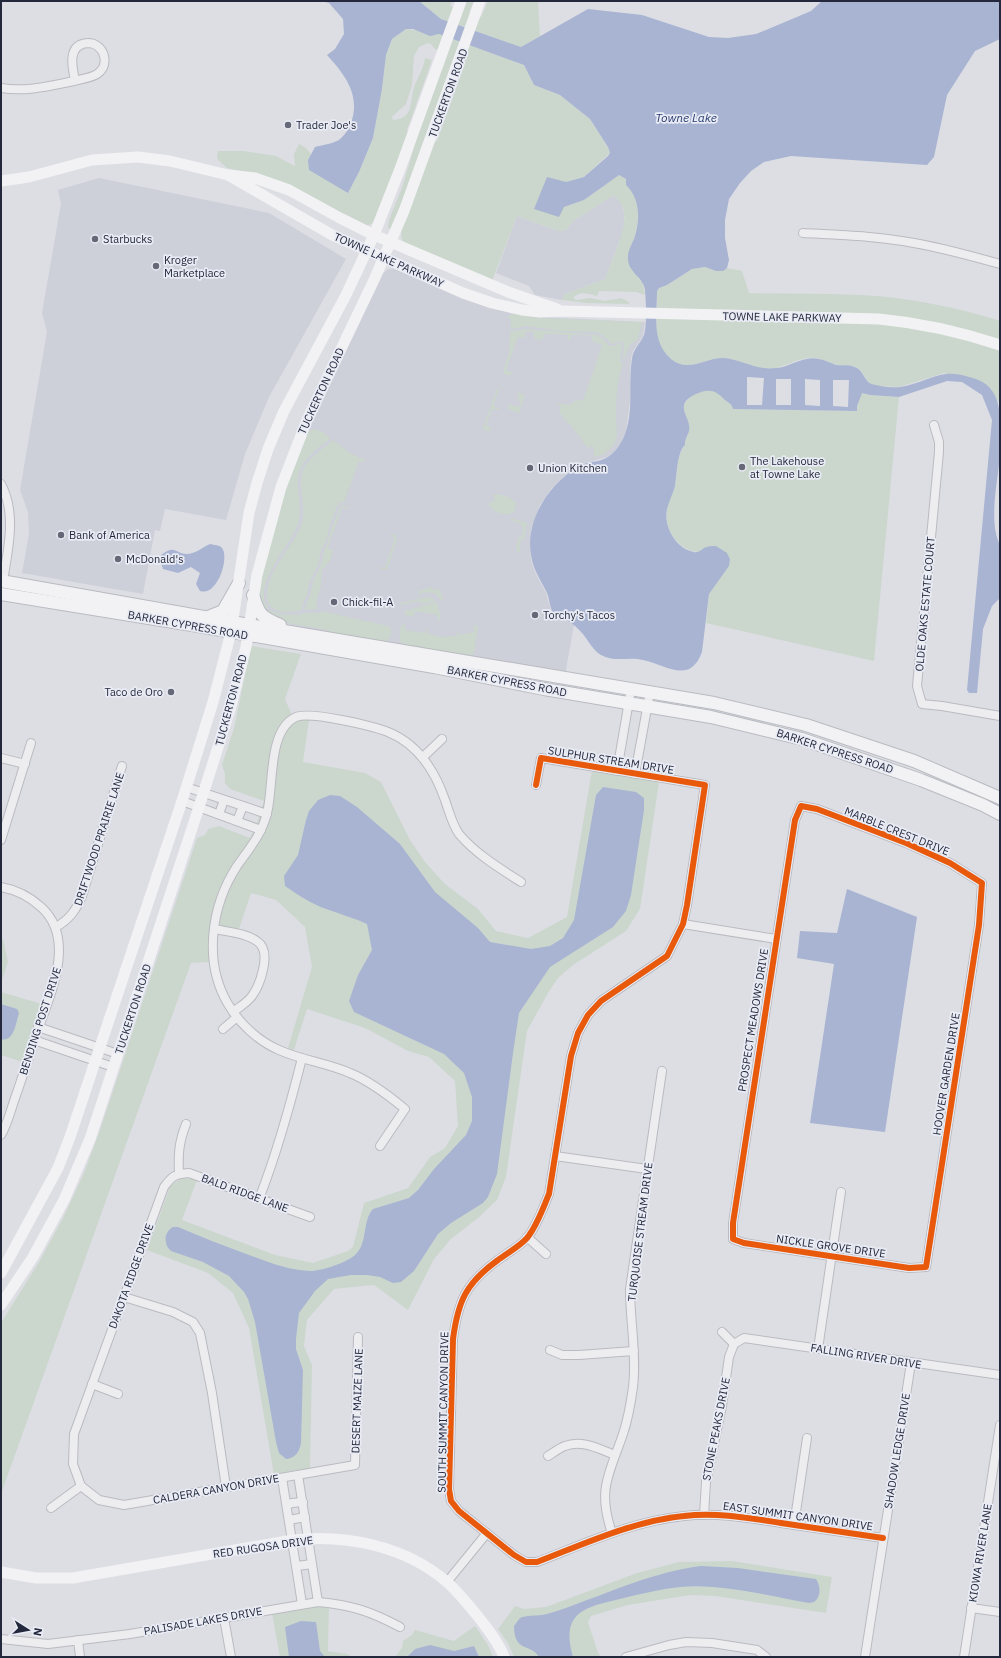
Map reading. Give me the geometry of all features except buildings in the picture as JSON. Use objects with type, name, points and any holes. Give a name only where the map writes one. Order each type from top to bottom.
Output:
[{"type":"main road","name":"TUCKERTON ROAD","points":[[1,1273],[58,1168],[70,1137],[182,801],[213,702],[232,627],[249,513],[268,449],[290,399],[337,313],[374,235],[400,169],[461,2]]},
{"type":"main road","name":"TUCKERTON ROAD","points":[[1,1305],[32,1257],[64,1200],[90,1139],[231,706],[248,630],[253,595],[269,527],[294,451],[310,413],[384,258],[404,211],[479,6]]},
{"type":"main road","name":"TOWNE LAKE PARKWAY","points":[[1,181],[29,177],[67,166],[112,157],[138,157],[170,161],[228,175],[255,178],[289,190],[374,235],[508,292],[562,311]]},
{"type":"main road","name":"TOWNE LAKE PARKWAY","points":[[228,175],[332,235],[468,295],[504,307],[540,312],[562,311],[887,320],[932,326],[1000,345]]},
{"type":"main road","points":[[504,307],[508,292]]},
{"type":"main road","name":"BARKER CYPRESS ROAD","points":[[2,582],[208,617],[232,627]]},
{"type":"main road","points":[[208,617],[223,611],[239,583]]},
{"type":"main road","name":"BARKER CYPRESS ROAD","points":[[1,594],[232,627],[544,689],[711,717],[802,739],[921,780],[983,805],[1000,814]]},
{"type":"main road","points":[[253,595],[257,607],[265,619],[300,633]]},
{"type":"main road","name":"BARKER CYPRESS ROAD","points":[[248,630],[300,633],[714,703],[806,725],[928,767],[1000,798]]},
{"type":"main road","points":[[414,664],[441,663],[475,669],[477,664]]},
{"type":"main road","points":[[921,780],[928,767]]},
{"type":"main road","name":"RED RUGOSA DRIVE","points":[[1,1572],[36,1578],[73,1578],[293,1540],[309,1538],[346,1540],[397,1553],[422,1565],[447,1582],[461,1596],[491,1633],[504,1657]]},
{"type":"street","points":[[1,88],[29,89],[92,77],[98,74],[103,68],[105,62],[101,49],[89,43],[76,48],[72,55],[75,80]]},
{"type":"street","points":[[803,233],[880,238],[913,243],[1000,264]]},
{"type":"street","name":"OLDE OAKS ESTATE COURT","points":[[934,425],[939,442],[939,452],[917,686],[922,704],[1000,716]]},
{"type":"street","points":[[1,484],[10,509],[10,538],[2,582]]},
{"type":"street","points":[[617,771],[631,689]]},
{"type":"street","points":[[635,774],[650,692]]},
{"type":"street","points":[[380,1146],[405,1109],[369,1083],[351,1073],[279,1050],[250,1031],[235,1015],[222,993],[215,968],[212,943],[216,917],[228,882],[253,845],[267,814],[270,802],[273,755],[281,734],[287,724],[295,717],[306,715],[373,727],[391,733],[423,757],[430,766],[452,821],[459,833],[483,857],[521,882]]},
{"type":"street","points":[[423,757],[442,739]]},
{"type":"street","points":[[1,840],[31,743]]},
{"type":"street","points":[[1,758],[25,764]]},
{"type":"street","name":"SULPHUR STREAM DRIVE","points":[[536,785],[541,758],[705,785]]},
{"type":"street","name":"DRIFTWOOD PRAIRIE LANE","points":[[56,927],[66,921],[75,911],[82,896],[122,766]]},
{"type":"street","name":"SOUTH SUMMIT CANYON DRIVE","points":[[487,1534],[459,1511],[451,1501],[449,1489],[453,1339],[456,1316],[461,1301],[470,1286],[482,1272],[527,1237],[541,1215],[549,1194],[571,1056],[578,1032],[588,1015],[601,1001],[667,956],[683,924],[705,785]]},
{"type":"street","points":[[186,786],[267,814]]},
{"type":"street","points":[[219,814],[224,800]]},
{"type":"street","points":[[182,801],[238,821],[262,826]]},
{"type":"street","points":[[238,821],[243,806]]},
{"type":"street","name":"MARBLE CREST DRIVE","points":[[801,806],[817,809],[906,843],[950,863],[982,883]]},
{"type":"street","name":"PROSPECT MEADOWS DRIVE","points":[[733,1239],[733,1223],[776,939],[795,820],[801,806]]},
{"type":"street","name":"HOOVER GARDEN DRIVE","points":[[926,1267],[979,924],[982,883]]},
{"type":"street","name":"BENDING POST DRIVE","points":[[1,887],[20,892],[33,899],[45,910],[56,927],[60,952],[58,966],[1,1135]]},
{"type":"street","points":[[683,924],[776,939]]},
{"type":"street","points":[[214,929],[248,936],[264,948],[266,957],[256,988],[248,1000],[223,1029]]},
{"type":"street","points":[[38,1027],[118,1054]]},
{"type":"street","points":[[61,1049],[59,1042],[64,1036]]},
{"type":"street","points":[[34,1040],[113,1066]]},
{"type":"street","points":[[74,1053],[79,1041]]},
{"type":"street","points":[[259,1199],[274,1162],[286,1123],[302,1058]]},
{"type":"street","name":"TURQUOISE STREAM DRIVE","points":[[612,1533],[605,1505],[608,1476],[623,1434],[634,1385],[634,1352],[630,1316],[630,1289],[662,1071]]},
{"type":"street","points":[[179,1173],[178,1158],[180,1140],[186,1124]]},
{"type":"street","points":[[555,1156],[647,1170]]},
{"type":"street","name":"BALD RIDGE LANE","points":[[179,1173],[190,1173],[310,1217]]},
{"type":"street","name":"DAKOTA RIDGE DRIVE","points":[[81,1486],[73,1464],[74,1434],[164,1187],[171,1178],[179,1173]]},
{"type":"street","points":[[818,1348],[841,1192]]},
{"type":"street","points":[[527,1237],[546,1254]]},
{"type":"street","name":"NICKLE GROVE DRIVE","points":[[733,1239],[744,1243],[909,1268],[926,1267]]},
{"type":"street","points":[[124,1296],[174,1312],[193,1322],[200,1333],[212,1393],[226,1487]]},
{"type":"street","points":[[722,1332],[734,1344]]},
{"type":"street","name":"DESERT MAIZE LANE","points":[[355,1465],[358,1337]]},
{"type":"street","name":"FALLING RIVER DRIVE","points":[[734,1344],[744,1338],[1000,1375]]},
{"type":"street","name":"STONE PEAKS DRIVE","points":[[704,1515],[706,1482],[722,1406],[729,1357],[734,1344]]},
{"type":"street","points":[[550,1350],[562,1355],[579,1356],[634,1352]]},
{"type":"street","name":"SHADOW LEDGE DRIVE","points":[[865,1657],[911,1363]]},
{"type":"street","points":[[92,1384],[118,1394]]},
{"type":"street","name":"KIOWA RIVER LANE","points":[[964,1657],[1000,1425]]},
{"type":"street","points":[[794,1525],[807,1438]]},
{"type":"street","points":[[548,1456],[565,1446],[578,1443],[591,1446],[615,1456]]},
{"type":"street","name":"CALDERA CANYON DRIVE","points":[[81,1486],[99,1500],[124,1505],[355,1465]]},
{"type":"street","points":[[298,1475],[318,1602]]},
{"type":"street","points":[[282,1478],[302,1604]]},
{"type":"street","points":[[51,1508],[81,1486]]},
{"type":"street","points":[[287,1506],[292,1503],[303,1502]]},
{"type":"street","name":"EAST SUMMIT CANYON DRIVE","points":[[487,1534],[514,1555],[526,1562],[537,1562],[612,1533],[663,1519],[704,1515],[746,1518],[883,1538]]},
{"type":"street","points":[[289,1520],[305,1517]]},
{"type":"street","points":[[447,1582],[487,1534]]},
{"type":"street","points":[[297,1566],[312,1564]]},
{"type":"street","points":[[299,1580],[305,1582],[314,1578]]},
{"type":"street","name":"PALISADE LAKES DRIVE","points":[[1,1639],[48,1644],[130,1634],[318,1602],[347,1605],[379,1615],[400,1627]]},
{"type":"street","points":[[971,1608],[1000,1612]]},
{"type":"street","points":[[224,1618],[231,1657]]},
{"type":"street","points":[[78,1640],[80,1657]]},
{"type":"street","points":[[626,1657],[686,1642],[712,1643],[757,1650],[766,1656]]},
{"type":"shaded area","points":[[419,1],[452,1],[450,6],[462,11],[466,1],[474,1],[469,13],[481,17],[488,1],[538,1],[540,36],[521,47],[441,19]]},
{"type":"shaded area","points":[[406,29],[415,30],[426,34],[439,34],[524,65],[534,85],[560,95],[590,119],[608,147],[610,153],[584,177],[566,182],[564,207],[584,200],[617,176],[624,178],[626,185],[634,196],[638,209],[631,268],[643,284],[645,295],[636,292],[599,291],[597,296],[582,293],[573,298],[577,300],[590,298],[605,301],[621,298],[629,302],[629,304],[586,303],[562,300],[565,294],[605,279],[619,242],[624,223],[622,205],[614,195],[573,221],[566,230],[559,231],[517,216],[492,281],[406,244],[402,240],[401,229],[434,142],[437,141],[466,61],[455,56],[395,223],[391,229],[388,228],[389,220],[402,188],[418,134],[447,54],[435,49],[428,43],[419,47],[414,56],[412,85],[406,104],[392,117],[393,120],[400,119],[408,113],[414,86],[422,69],[425,58],[432,60],[407,130],[409,133],[375,222],[363,226],[250,173],[227,168],[218,160],[218,151],[244,151],[276,156],[295,166],[294,154],[299,144],[306,148],[311,154],[308,160],[348,193],[359,172],[373,138],[382,89],[386,55],[392,39]]},
{"type":"shaded area","points":[[99,178],[269,213],[346,259],[269,397],[245,454],[226,520],[165,509],[160,531],[155,530],[143,594],[22,573],[29,534],[28,512],[20,490],[47,332],[42,313],[61,204],[58,190]]},
{"type":"shaded area","points":[[614,195],[622,204],[624,229],[605,279],[565,294],[562,300],[535,295],[529,286],[496,273],[517,216],[559,231],[566,230],[573,221]]},
{"type":"shaded area","points":[[705,267],[716,270],[724,270],[727,268],[742,271],[749,293],[846,294],[878,296],[955,308],[1000,321],[1000,401],[997,401],[991,389],[944,373],[899,387],[876,386],[868,383],[863,373],[856,367],[837,365],[816,358],[802,359],[770,369],[758,368],[726,358],[689,365],[675,362],[666,355],[658,342],[656,320],[657,291],[659,288],[667,285],[692,269]]},
{"type":"shaded area","points":[[395,268],[538,317],[645,322],[643,336],[633,351],[631,358],[631,392],[628,416],[626,431],[620,445],[615,452],[607,457],[582,464],[560,480],[551,489],[540,505],[531,529],[531,560],[535,572],[546,593],[551,610],[557,616],[574,625],[565,675],[383,643],[277,622],[269,619],[258,594],[303,438],[381,275],[388,269]]},
{"type":"shaded area","points":[[514,314],[541,318],[642,322],[638,339],[630,345],[623,361],[624,345],[622,341],[612,344],[596,332],[560,331],[527,326],[511,329],[511,319],[507,318]]},
{"type":"shaded area","points":[[525,329],[598,335],[610,346],[622,343],[620,362],[623,364],[618,383],[616,441],[606,453],[594,457],[593,446],[589,447],[590,451],[559,412],[561,406],[556,404],[569,404],[574,402],[576,399],[583,401],[602,345],[592,341],[591,335],[571,335],[570,341],[568,340],[568,335],[545,334],[542,340],[534,339],[534,332],[526,331],[524,338],[518,337],[506,370],[512,372],[511,375],[506,375],[503,371],[509,353],[510,332]]},
{"type":"shaded area","points":[[501,386],[506,388],[500,387],[493,406],[499,408],[498,410],[492,409],[486,425],[492,429],[490,431],[485,430],[483,427],[497,389]]},
{"type":"shaded area","points":[[703,390],[712,391],[721,395],[734,409],[856,411],[861,392],[870,395],[899,397],[874,661],[706,623],[709,594],[715,585],[701,552],[686,549],[675,539],[670,532],[666,517],[675,486],[680,453],[685,445],[684,443],[688,435],[683,409],[684,405],[690,397]]},
{"type":"shaded area","points":[[517,392],[525,395],[519,413],[508,409],[509,404],[516,407],[521,406]]},
{"type":"shaded area","points":[[313,429],[321,431],[331,438],[310,455],[301,468],[298,483],[300,515],[298,523],[291,539],[278,558],[267,579],[264,590],[264,599],[268,608],[263,613],[258,594],[266,558],[287,484],[309,431]]},
{"type":"shaded area","points":[[333,440],[350,453],[365,460],[365,462],[359,461],[344,502],[350,505],[341,502],[338,504],[329,527],[327,539],[321,550],[318,565],[309,583],[307,595],[302,605],[302,610],[280,612],[269,605],[267,596],[268,586],[277,565],[300,528],[303,513],[301,477],[303,470],[312,458]]},
{"type":"shaded area","points":[[498,494],[509,497],[516,503],[515,510],[511,514],[498,512],[492,509],[488,504],[495,500],[493,495]]},
{"type":"shaded area","points":[[341,505],[349,507],[348,509],[342,507],[328,548],[333,551],[330,561],[322,570],[321,585],[316,603],[318,609],[304,610],[310,595],[313,581],[321,565],[324,550],[332,527]]},
{"type":"shaded area","points":[[511,518],[527,523],[524,539],[520,540],[521,544],[519,546],[521,552],[518,553],[516,547],[519,536],[522,537],[523,526],[521,526],[522,524],[511,520]]},
{"type":"shaded area","points":[[392,534],[396,535],[397,540],[387,569],[383,570],[379,567],[385,568],[395,538],[390,536]]},
{"type":"shaded area","points":[[438,586],[443,599],[441,600],[431,592],[418,594],[418,591],[432,587],[433,590],[439,589]]},
{"type":"shaded area","points":[[431,597],[436,601],[421,604],[420,601],[400,605],[401,603]]},
{"type":"shaded area","points":[[437,602],[441,618],[439,621],[437,620],[438,615],[415,611],[413,617],[404,613],[405,611]]},
{"type":"shaded area","points":[[269,610],[276,613],[289,615],[321,613],[322,611],[388,626],[391,628],[391,634],[384,642],[354,638],[317,628],[276,621],[264,614]]},
{"type":"shaded area","points":[[405,624],[405,630],[425,633],[428,628],[428,634],[443,637],[457,636],[457,630],[460,635],[474,632],[473,626],[476,625],[478,627],[474,654],[471,657],[405,647],[402,645],[400,637],[401,626]]},
{"type":"shaded area","points":[[251,646],[301,654],[285,699],[295,722],[300,720],[309,720],[303,762],[365,773],[381,782],[410,840],[425,862],[445,884],[478,909],[496,931],[528,938],[567,917],[592,770],[659,782],[640,909],[626,931],[573,965],[558,978],[548,993],[527,1031],[506,1177],[497,1200],[478,1218],[451,1239],[434,1259],[408,1310],[374,1285],[334,1289],[307,1320],[304,1346],[312,1365],[310,1468],[274,1475],[249,1328],[233,1293],[208,1273],[147,1250],[170,1187],[182,1179],[197,1180],[182,1220],[275,1255],[313,1263],[348,1251],[353,1247],[364,1203],[408,1188],[430,1157],[445,1148],[458,1126],[455,1081],[429,1057],[408,1051],[365,1028],[307,1009],[294,1050],[288,1048],[312,967],[305,927],[276,900],[251,893],[238,932],[210,924],[209,962],[191,963],[1,1494],[1,1323],[39,1262],[63,1218],[84,1173],[100,1130],[197,838],[205,835],[208,829],[219,826],[250,838],[264,801],[230,789],[225,783],[225,774],[222,765],[234,728]]},
{"type":"shaded area","points":[[1,939],[3,939],[8,962],[1,983]]},
{"type":"shaded area","points":[[1,992],[42,1004],[22,1062],[1,1055]]},
{"type":"shaded area","points":[[732,1561],[832,1577],[826,1613],[715,1596],[690,1595],[628,1605],[591,1616],[588,1622],[598,1653],[602,1657],[514,1657],[508,1643],[498,1629],[515,1606],[524,1609],[546,1607],[637,1573],[679,1562]]},
{"type":"shaded area","points":[[329,1606],[328,1651],[347,1654],[352,1657],[280,1657],[272,1613],[310,1607]]},
{"type":"shaded area","points":[[475,1626],[488,1645],[493,1657],[395,1657],[402,1648],[403,1641],[412,1635],[415,1630],[454,1641]]},
{"type":"water","name":"Towne Lake","points":[[321,1],[419,1],[441,19],[521,47],[588,9],[642,15],[709,37],[728,38],[756,34],[811,11],[822,1],[1000,1],[1000,39],[975,51],[947,95],[934,157],[927,165],[791,156],[764,162],[751,171],[740,183],[729,199],[725,220],[725,238],[729,260],[727,268],[723,271],[716,271],[705,267],[692,269],[667,285],[659,288],[657,291],[656,309],[656,328],[660,345],[671,359],[677,363],[685,365],[692,365],[723,358],[736,360],[762,368],[769,368],[781,367],[813,358],[836,365],[857,368],[868,382],[878,386],[900,387],[941,375],[959,374],[983,382],[990,388],[998,402],[1000,418],[1000,455],[994,513],[996,536],[1000,545],[1000,598],[992,606],[983,629],[977,693],[969,693],[967,690],[992,420],[982,395],[962,382],[947,381],[899,397],[862,393],[857,406],[857,411],[733,409],[730,404],[712,391],[700,392],[692,396],[684,404],[689,431],[685,440],[685,445],[680,453],[675,486],[667,509],[667,522],[676,542],[688,550],[697,552],[706,547],[716,546],[727,553],[730,559],[729,566],[709,594],[702,652],[697,662],[691,668],[677,670],[638,659],[612,659],[606,657],[594,649],[575,626],[554,614],[547,594],[533,565],[530,542],[532,529],[541,504],[558,483],[567,474],[580,466],[603,460],[611,455],[621,443],[628,425],[633,355],[644,335],[646,319],[644,286],[631,268],[628,259],[628,253],[635,236],[638,223],[638,209],[634,196],[626,185],[626,179],[619,175],[584,200],[564,207],[559,217],[534,209],[547,177],[566,182],[584,177],[610,153],[608,147],[590,119],[560,95],[534,85],[524,65],[439,34],[430,36],[413,29],[406,29],[392,39],[386,55],[382,89],[373,138],[359,172],[348,193],[309,170],[308,160],[315,147],[339,140],[349,128],[354,113],[353,94],[350,86],[340,70],[327,55],[335,49],[344,34],[343,19],[329,3]]},
{"type":"water","points":[[210,544],[221,547],[224,553],[223,568],[217,583],[212,588],[206,591],[200,591],[196,584],[200,573],[191,567],[178,573],[163,569],[160,560],[161,555],[166,552],[175,550],[183,554],[190,554]]},
{"type":"water","points":[[603,787],[636,792],[644,798],[644,810],[631,895],[626,911],[613,927],[550,967],[519,1013],[497,1174],[488,1197],[483,1203],[451,1223],[438,1234],[414,1271],[401,1282],[393,1283],[380,1277],[367,1275],[351,1275],[328,1279],[315,1291],[299,1313],[296,1349],[303,1370],[301,1443],[296,1454],[286,1459],[279,1453],[276,1442],[255,1322],[248,1299],[244,1292],[229,1276],[203,1262],[171,1251],[166,1242],[166,1235],[173,1227],[178,1227],[279,1266],[303,1271],[316,1271],[335,1266],[352,1257],[360,1249],[364,1238],[367,1219],[373,1209],[409,1198],[418,1190],[434,1169],[466,1135],[472,1121],[472,1097],[464,1073],[444,1054],[354,1012],[349,1001],[358,975],[372,950],[367,924],[316,905],[285,886],[284,876],[298,855],[309,811],[318,800],[330,795],[340,796],[357,807],[400,844],[435,892],[478,928],[490,942],[531,949],[550,946],[563,938],[574,920],[596,795]]},
{"type":"water","points":[[847,889],[917,917],[885,1132],[810,1123],[834,964],[797,958],[800,931],[837,933]]},
{"type":"water","points":[[1,1004],[17,1009],[19,1013],[12,1035],[5,1039],[1,1039]]},
{"type":"water","points":[[701,1566],[738,1568],[816,1579],[818,1582],[819,1595],[814,1602],[809,1603],[728,1588],[695,1586],[665,1589],[607,1602],[586,1609],[578,1614],[573,1621],[570,1630],[570,1642],[573,1657],[539,1657],[532,1650],[520,1644],[515,1635],[514,1626],[520,1618],[525,1616],[542,1615],[563,1609],[648,1578]]},
{"type":"water","points":[[301,1621],[316,1622],[320,1651],[325,1657],[289,1657],[285,1627]]},
{"type":"water","points":[[430,1645],[454,1651],[474,1646],[479,1657],[407,1657],[415,1649]]},
{"type":"pier","points":[[747,377],[764,378],[762,405],[747,405]]},
{"type":"pier","points":[[776,379],[791,379],[791,405],[776,405]]},
{"type":"pier","points":[[805,379],[820,380],[820,406],[805,405]]},
{"type":"pier","points":[[833,380],[849,380],[848,407],[833,406]]},
{"type":"cycle path","points":[[536,785],[541,758],[705,785],[683,924],[667,956],[601,1001],[588,1015],[578,1033],[571,1056],[549,1194],[540,1217],[531,1233],[524,1241],[487,1268],[478,1277],[465,1294],[461,1303],[453,1339],[449,1489],[451,1501],[459,1511],[514,1555],[526,1562],[537,1562],[627,1528],[665,1519],[696,1515],[721,1515],[883,1538]]},
{"type":"cycle path","points":[[801,806],[817,809],[906,843],[950,863],[982,883],[979,925],[926,1267],[909,1268],[744,1243],[733,1239],[733,1223],[795,820],[801,806]]},
{"type":"place","name":"Trader Joe's","points":[[288,125]]},
{"type":"place","name":"Starbucks","points":[[95,239]]},
{"type":"place","name":"Kroger Marketplace","points":[[156,266]]},
{"type":"place","name":"The Lakehouse at Towne Lake","points":[[742,467]]},
{"type":"place","name":"Union Kitchen","points":[[530,468]]},
{"type":"place","name":"Bank of America","points":[[61,535]]},
{"type":"place","name":"McDonald's","points":[[118,559]]},
{"type":"place","name":"Chick-fil-A","points":[[334,602]]},
{"type":"place","name":"Torchy's Tacos","points":[[535,615]]},
{"type":"place","name":"Taco de Oro","points":[[171,692]]}]
